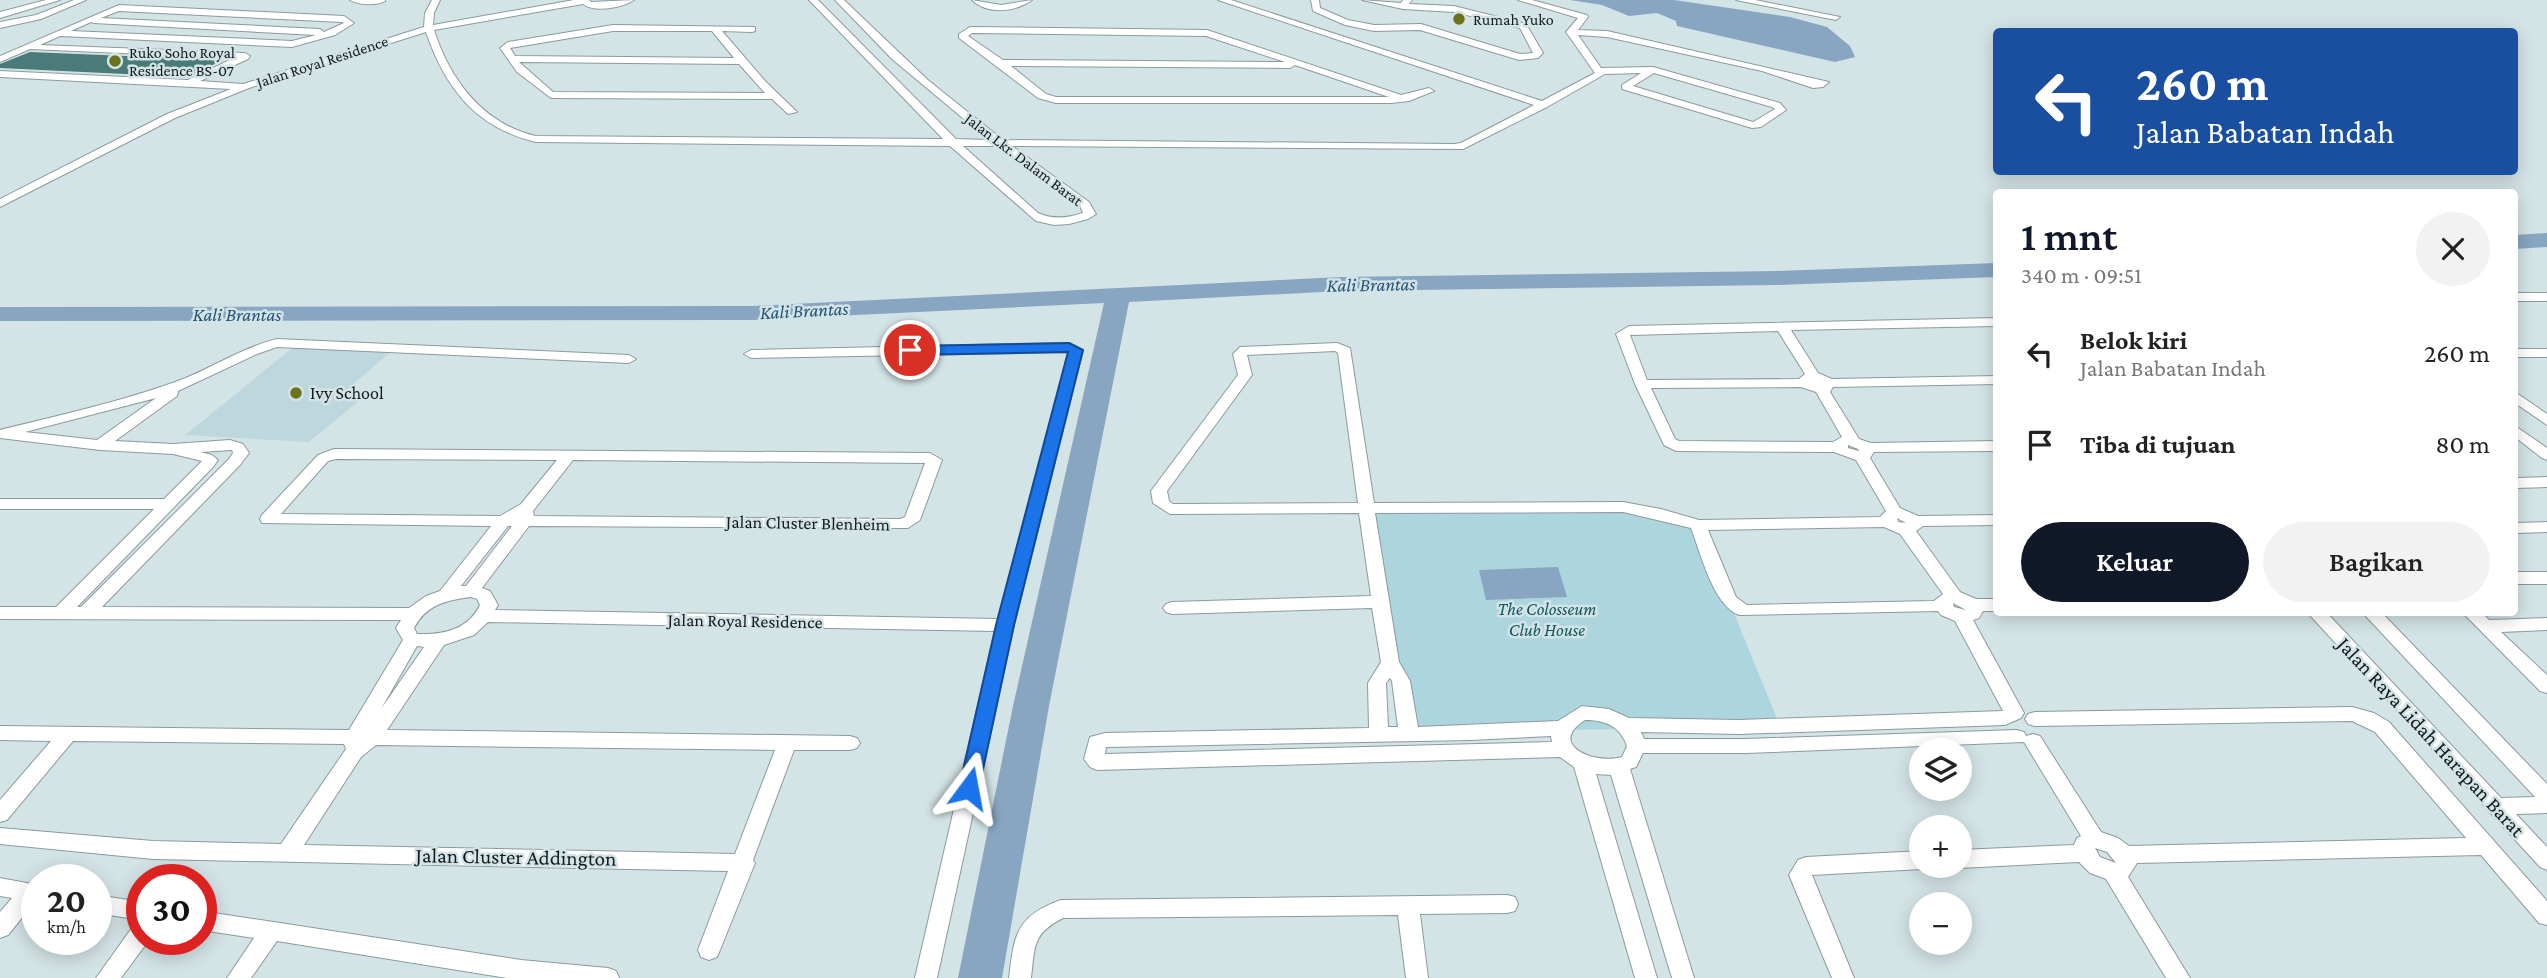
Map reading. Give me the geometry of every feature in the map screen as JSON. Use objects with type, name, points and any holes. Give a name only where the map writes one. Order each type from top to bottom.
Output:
[{"type":"street","points":[[0,15],[56,0]]},
{"type":"street","points":[[0,25],[38,17],[82,0]]},
{"type":"street","points":[[354,0],[381,1]]},
{"type":"street","points":[[436,0],[429,16],[429,28],[454,86],[474,106],[519,137],[1454,147],[1463,145],[1597,77],[1599,71]]},
{"type":"street","points":[[584,1],[589,5],[603,6],[630,0]]},
{"type":"street","name":"Jalan Lkr. Dalam Barat","points":[[813,0],[953,143],[1038,218],[1056,222],[1090,214],[1084,204],[996,142],[864,28],[839,0]]},
{"type":"street","points":[[976,0],[988,6],[1001,7],[1028,0]]},
{"type":"street","points":[[1222,0],[1543,104]]},
{"type":"street","points":[[1315,0],[1315,9],[1319,12],[1374,29],[1421,27],[1519,57],[1535,56],[1538,53],[1523,26],[1452,8],[1366,0]]},
{"type":"street","points":[[1522,0],[1584,17],[1571,32]]},
{"type":"street","points":[[1740,0],[1836,17]]},
{"type":"street","name":"Jalan Royal Residence","points":[[0,204],[149,126],[246,86],[429,28],[584,1]]},
{"type":"street","points":[[613,28],[616,5]]},
{"type":"street","points":[[601,29],[603,6]]},
{"type":"street","points":[[979,30],[988,6]]},
{"type":"street","points":[[993,30],[1001,7]]},
{"type":"street","points":[[0,59],[111,10],[126,8],[348,20],[347,26],[332,33],[292,44],[59,33]]},
{"type":"street","points":[[88,20],[332,33]]},
{"type":"street","points":[[752,29],[613,28],[505,46],[520,70],[549,94],[556,96],[773,96]]},
{"type":"street","points":[[715,29],[740,61],[792,112]]},
{"type":"street","points":[[1405,99],[1207,33],[970,30],[962,36],[1002,63],[1042,96],[1056,100],[1405,99],[1429,91]]},
{"type":"street","points":[[1571,32],[1599,71]]},
{"type":"street","points":[[1571,32],[1607,34],[1821,79],[1824,82],[1821,85],[1813,85],[1765,69]]},
{"type":"street","points":[[26,47],[246,57],[188,83]]},
{"type":"street","points":[[513,60],[740,61]]},
{"type":"street","points":[[1002,63],[1304,65]]},
{"type":"street","points":[[1599,71],[1653,70],[1776,105],[1780,110],[1757,125],[1752,125],[1625,87],[1653,70]]},
{"type":"street","points":[[0,74],[246,86]]},
{"type":"street","points":[[2518,298],[2547,297]]},
{"type":"street","points":[[1846,444],[1676,446],[1669,442],[1642,384],[1623,334],[1993,322]]},
{"type":"street","points":[[1782,327],[1817,383],[1846,444],[1847,454],[1993,446]]},
{"type":"street","points":[[0,434],[108,408],[185,383],[261,348],[282,343],[629,359]]},
{"type":"street","points":[[751,354],[1069,347],[1076,350],[1005,625],[926,978]]},
{"type":"street","points":[[1409,733],[1401,681],[1390,662],[1379,602],[1367,508],[1345,351],[1337,347],[1242,351],[1240,354],[1245,375],[1159,491],[1161,503],[1170,509],[1367,508],[1623,507],[1698,525],[1906,515],[1954,597],[1967,611],[2010,716]]},
{"type":"street","points":[[2518,353],[2547,353]]},
{"type":"street","points":[[1642,384],[1993,380]]},
{"type":"street","points":[[100,445],[185,383]]},
{"type":"street","points":[[2518,398],[2545,417]]},
{"type":"street","points":[[2518,432],[2541,450]]},
{"type":"street","points":[[0,434],[149,448],[230,445],[238,447],[242,453],[87,612]]},
{"type":"street","points":[[2518,446],[2541,450]]},
{"type":"street","points":[[62,612],[205,469],[210,460],[170,449]]},
{"type":"street","points":[[1864,452],[1892,517]]},
{"type":"street","name":"Jalan Cluster Blenheim","points":[[328,455],[568,457],[930,458],[934,460],[912,520],[902,524],[526,514],[504,520],[272,520],[267,517],[328,455]]},
{"type":"street","name":"Jalan Cluster Blenheim","points":[[471,591],[568,457]]},
{"type":"street","points":[[2518,483],[2547,482]]},
{"type":"street","points":[[0,504],[169,504]]},
{"type":"street","name":"Jalan Cluster Blenheim","points":[[447,593],[504,520]]},
{"type":"street","points":[[1910,525],[1993,520]]},
{"type":"street","points":[[1698,525],[1728,599],[1735,607],[1745,611],[1933,607]]},
{"type":"street","points":[[2518,528],[2547,527]]},
{"type":"street","points":[[2518,578],[2547,578]]},
{"type":"street","points":[[471,591],[484,595],[489,605],[485,616],[472,628],[438,642],[412,640],[405,628],[411,614],[427,601],[447,593],[471,591]]},
{"type":"street","points":[[1172,608],[1379,602]]},
{"type":"street","points":[[1967,611],[1993,606]]},
{"type":"street","points":[[0,612],[411,614]]},
{"type":"street","name":"Jalan Royal Residence","points":[[485,616],[1005,625]]},
{"type":"street","name":"Jalan Raya Lidah Harapan Barat","points":[[2319,616],[2547,861]]},
{"type":"street","points":[[2374,616],[2547,796]]},
{"type":"street","points":[[2474,616],[2544,680]]},
{"type":"street","points":[[2485,626],[2547,624]]},
{"type":"street","points":[[360,743],[412,640]]},
{"type":"street","points":[[288,851],[360,743],[438,642]]},
{"type":"street","points":[[1379,733],[1377,683],[1390,662]]},
{"type":"street","points":[[1626,725],[1634,735],[1637,746],[1629,762],[1619,767],[1608,769],[1583,764],[1564,749],[1560,738],[1562,728],[1569,719],[1582,713],[1605,715],[1626,725],[1740,727],[2010,716],[2035,719],[2361,716],[2382,727],[2547,916]]},
{"type":"street","points":[[2010,716],[2004,724],[2025,739],[2089,846],[2096,866],[2485,846]]},
{"type":"street","points":[[1637,746],[1746,746],[2040,738],[2044,733],[2035,719]]},
{"type":"street","points":[[1864,723],[1873,742]]},
{"type":"street","points":[[1740,727],[1746,746]]},
{"type":"street","points":[[1562,728],[1471,733],[1105,740],[1097,742],[1094,759],[1097,762],[1564,749]]},
{"type":"street","points":[[0,733],[360,743],[850,743]]},
{"type":"street","points":[[1471,733],[1475,753]]},
{"type":"street","points":[[0,814],[68,734]]},
{"type":"street","points":[[1324,735],[1324,756]]},
{"type":"street","points":[[709,950],[787,743]]},
{"type":"street","points":[[1583,764],[1646,978]]},
{"type":"street","points":[[1619,767],[1683,978]]},
{"type":"street","points":[[2495,806],[2547,805]]},
{"type":"street","name":"Jalan Cluster Addington","points":[[0,836],[153,850],[744,863]]},
{"type":"street","points":[[1972,858],[2089,846]]},
{"type":"street","points":[[1843,978],[1800,875],[1801,869],[1806,866],[1909,861]]},
{"type":"street","points":[[2119,863],[2179,978]]},
{"type":"street","points":[[0,887],[21,891]]},
{"type":"street","points":[[1020,978],[1027,931],[1039,920],[1062,909],[1507,904]]},
{"type":"street","points":[[1408,905],[1417,978]]},
{"type":"street","points":[[0,928],[21,906]]},
{"type":"street","points":[[217,922],[519,974],[608,978]]},
{"type":"street","points":[[238,978],[272,930]]},
{"type":"street","points":[[107,978],[126,953]]},
{"type":"shaded area","points":[[1570,0],[1674,0],[1790,17],[1827,27],[1850,46],[1855,57],[1835,62],[1677,26],[1676,21],[1657,13],[1629,16],[1602,5]]},
{"type":"shaded area","name":"Ivy School","points":[[296,345],[392,351],[345,391],[367,394],[309,442],[185,435]]},
{"type":"shaded area","points":[[1558,567],[1567,597],[1486,600],[1479,570]]},
{"type":"green space","name":"The Colosseum Club House","points":[[1623,507],[1698,525],[1780,726],[1409,733],[1367,508]]},
{"type":"building","name":"Ruko Soho Royal Residence BS-07","points":[[30,52],[223,60],[187,77],[0,68],[0,64]]},
{"type":"waterway","points":[[2518,242],[2547,240]]},
{"type":"waterway","name":"Kali Brantas","points":[[1118,295],[1341,284],[1776,278],[1993,270]]},
{"type":"waterway","name":"Kali Brantas","points":[[0,314],[752,313],[1118,295]]},
{"type":"waterway","points":[[980,978],[1031,706],[1118,295]]},
{"type":"place","name":"Rumah Yuko","points":[[1459,19]]},
{"type":"place","name":"Ruko Soho Royal Residence BS-07","points":[[115,61]]},
{"type":"place","name":"Ivy School","points":[[296,393]]},
{"type":"route","points":[[910,350],[1069,347],[1076,350],[1005,625],[969,788]]}]
